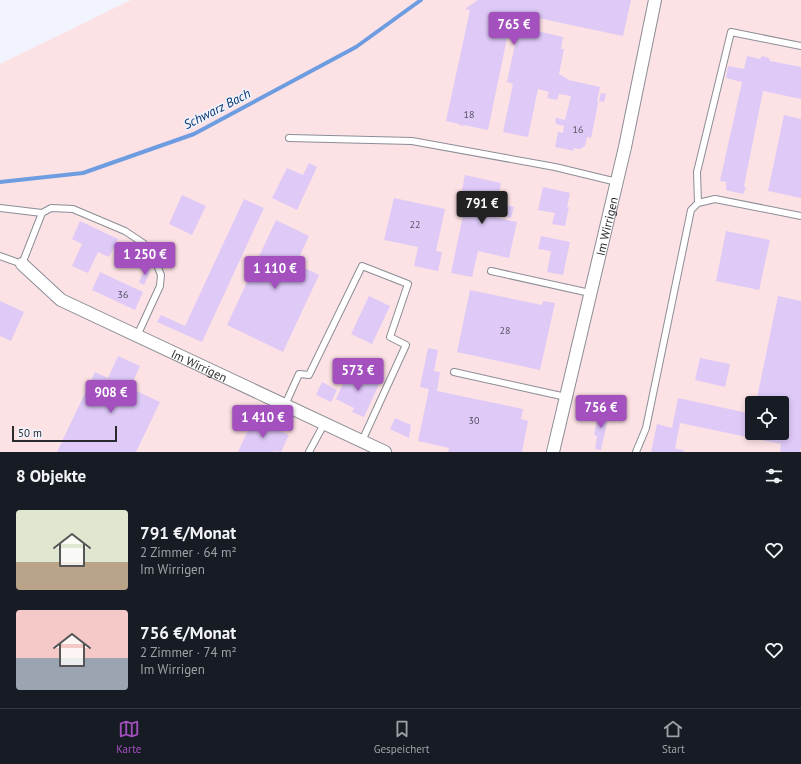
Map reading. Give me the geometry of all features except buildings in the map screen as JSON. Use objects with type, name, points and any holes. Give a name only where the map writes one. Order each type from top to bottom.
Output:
[{"type":"street","name":"Im Wirrigen","points":[[553,452],[617,182],[655,0]]},
{"type":"street","name":"Im Wirrigen","points":[[22,264],[61,300],[385,452]]},
{"type":"lane","points":[[698,203],[698,172],[731,32],[801,46]]},
{"type":"lane","points":[[289,138],[412,141],[555,167],[617,182]]},
{"type":"lane","points":[[636,452],[646,428],[691,210],[698,203],[714,199],[801,216]]},
{"type":"lane","points":[[0,208],[42,213]]},
{"type":"lane","points":[[0,256],[22,264],[42,213],[50,208],[73,209],[125,231],[143,243],[155,260],[161,275],[160,286],[138,336]]},
{"type":"lane","points":[[285,405],[299,374],[309,375],[362,266],[408,284],[390,337],[406,345],[362,441]]},
{"type":"lane","points":[[491,271],[590,293]]},
{"type":"lane","points":[[454,372],[566,397]]},
{"type":"lane","points":[[310,452],[324,424]]},
{"type":"shaded area","points":[[131,0],[801,0],[801,452],[0,452],[0,64]]},
{"type":"waterway","name":"Schwarz Bach","points":[[0,182],[83,173],[194,134],[356,47],[421,0]]}]
